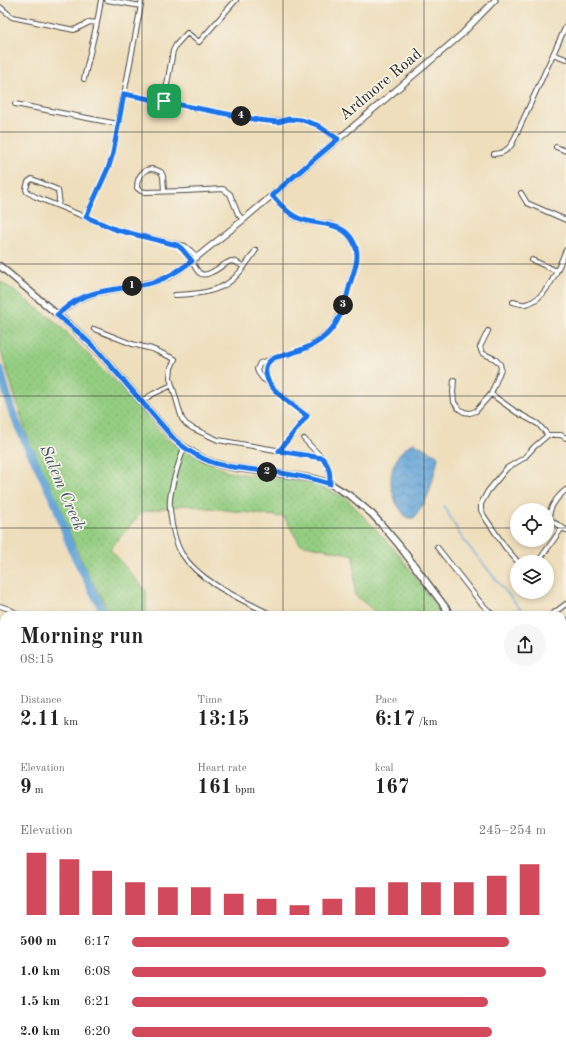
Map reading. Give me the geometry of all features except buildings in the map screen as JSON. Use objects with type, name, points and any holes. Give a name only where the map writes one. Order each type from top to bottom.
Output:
[{"type":"main road","points":[[0,266],[97,350],[174,439],[184,447],[205,460],[221,465],[316,479],[330,484],[361,504],[382,525],[448,611]]},
{"type":"street","points":[[84,79],[101,0]]},
{"type":"street","points":[[107,0],[141,6]]},
{"type":"street","points":[[86,217],[109,166],[113,153],[142,0]]},
{"type":"street","points":[[164,101],[173,51],[176,45],[187,33],[199,42],[236,0]]},
{"type":"street","name":"Ardmore Road","points":[[57,315],[77,300],[95,293],[154,282],[168,277],[192,261],[461,35],[495,0]]},
{"type":"street","points":[[0,7],[12,17],[74,30],[90,22],[97,23]]},
{"type":"street","points":[[494,154],[501,154],[510,148],[566,26]]},
{"type":"street","points":[[553,54],[566,59]]},
{"type":"street","points":[[124,94],[258,120],[278,122],[289,119],[302,120],[317,125],[338,139]]},
{"type":"street","points":[[15,104],[118,124]]},
{"type":"street","points":[[556,147],[566,150]]},
{"type":"street","points":[[164,192],[163,176],[161,172],[153,169],[145,170],[139,180],[137,188],[140,191],[164,192],[223,189],[230,194],[242,220]]},
{"type":"street","points":[[58,206],[58,190],[32,179],[28,182],[26,189],[27,192],[58,206],[117,230],[185,246],[197,257]]},
{"type":"street","points":[[521,193],[527,203],[566,220]]},
{"type":"street","points":[[272,195],[294,217],[305,221],[330,224],[340,228],[348,234],[357,251],[357,259],[346,298],[336,322],[330,331],[314,344],[304,349],[260,363],[257,369],[263,379],[267,381],[274,390],[307,416],[279,451]]},
{"type":"street","points":[[177,245],[192,261],[195,270],[201,274],[212,272],[218,267],[231,261],[244,267]]},
{"type":"street","points":[[176,295],[214,290],[225,286],[234,279],[256,250]]},
{"type":"street","points":[[513,302],[525,305],[535,300],[546,291],[566,250]]},
{"type":"street","points":[[532,260],[556,271]]},
{"type":"street","points":[[94,329],[132,344],[152,349],[174,359],[170,378],[182,419],[192,428],[218,440],[322,458]]},
{"type":"street","points":[[454,380],[454,402],[458,408],[464,412],[470,413],[476,410],[491,394],[501,369],[500,364],[495,359],[482,353],[480,347],[488,331]]},
{"type":"street","points":[[267,381],[266,365],[271,359]]},
{"type":"street","points":[[142,401],[172,385]]},
{"type":"street","points":[[491,394],[516,412],[538,424],[548,435],[566,438]]},
{"type":"street","points":[[512,555],[484,516],[481,504],[488,491],[508,468],[524,458],[548,435]]},
{"type":"street","points":[[304,440],[328,465],[330,484]]},
{"type":"street","points":[[184,447],[170,500],[174,536],[181,553],[193,567],[208,580],[265,611]]},
{"type":"street","points":[[544,555],[564,529],[552,520],[550,516],[551,509],[555,502],[566,490]]},
{"type":"street","points":[[437,547],[480,602],[489,611]]},
{"type":"street","points":[[557,611],[566,604]]},
{"type":"street","points":[[0,606],[12,611]]},
{"type":"green space","points":[[0,281],[56,322],[123,389],[166,439],[228,472],[312,483],[346,498],[397,552],[440,611],[374,611],[355,595],[354,555],[300,544],[284,517],[184,505],[142,512],[110,549],[146,591],[146,611],[108,611],[88,575],[29,442],[0,348]]},
{"type":"water","points":[[414,443],[437,455],[438,459],[430,490],[425,502],[414,518],[409,518],[406,517],[396,503],[391,486],[391,476],[399,454],[410,444]]},
{"type":"waterway","name":"Salem Creek","points":[[0,369],[11,409],[29,451],[32,453],[32,456],[56,505],[72,551],[103,611]]},
{"type":"waterway","points":[[444,506],[462,538],[522,611]]},
{"type":"route","points":[[124,94],[164,101],[258,120],[278,122],[289,119],[302,120],[317,125],[338,139],[272,195],[294,217],[315,223],[330,224],[340,228],[348,234],[357,251],[357,259],[346,298],[336,322],[322,339],[304,349],[271,359],[266,365],[267,381],[274,390],[307,416],[279,451],[322,458],[328,465],[330,484],[316,479],[221,465],[197,456],[174,439],[97,350],[57,315],[77,300],[95,293],[154,282],[168,277],[192,261],[177,245],[117,230],[86,217],[109,166],[113,153],[124,94]]}]
